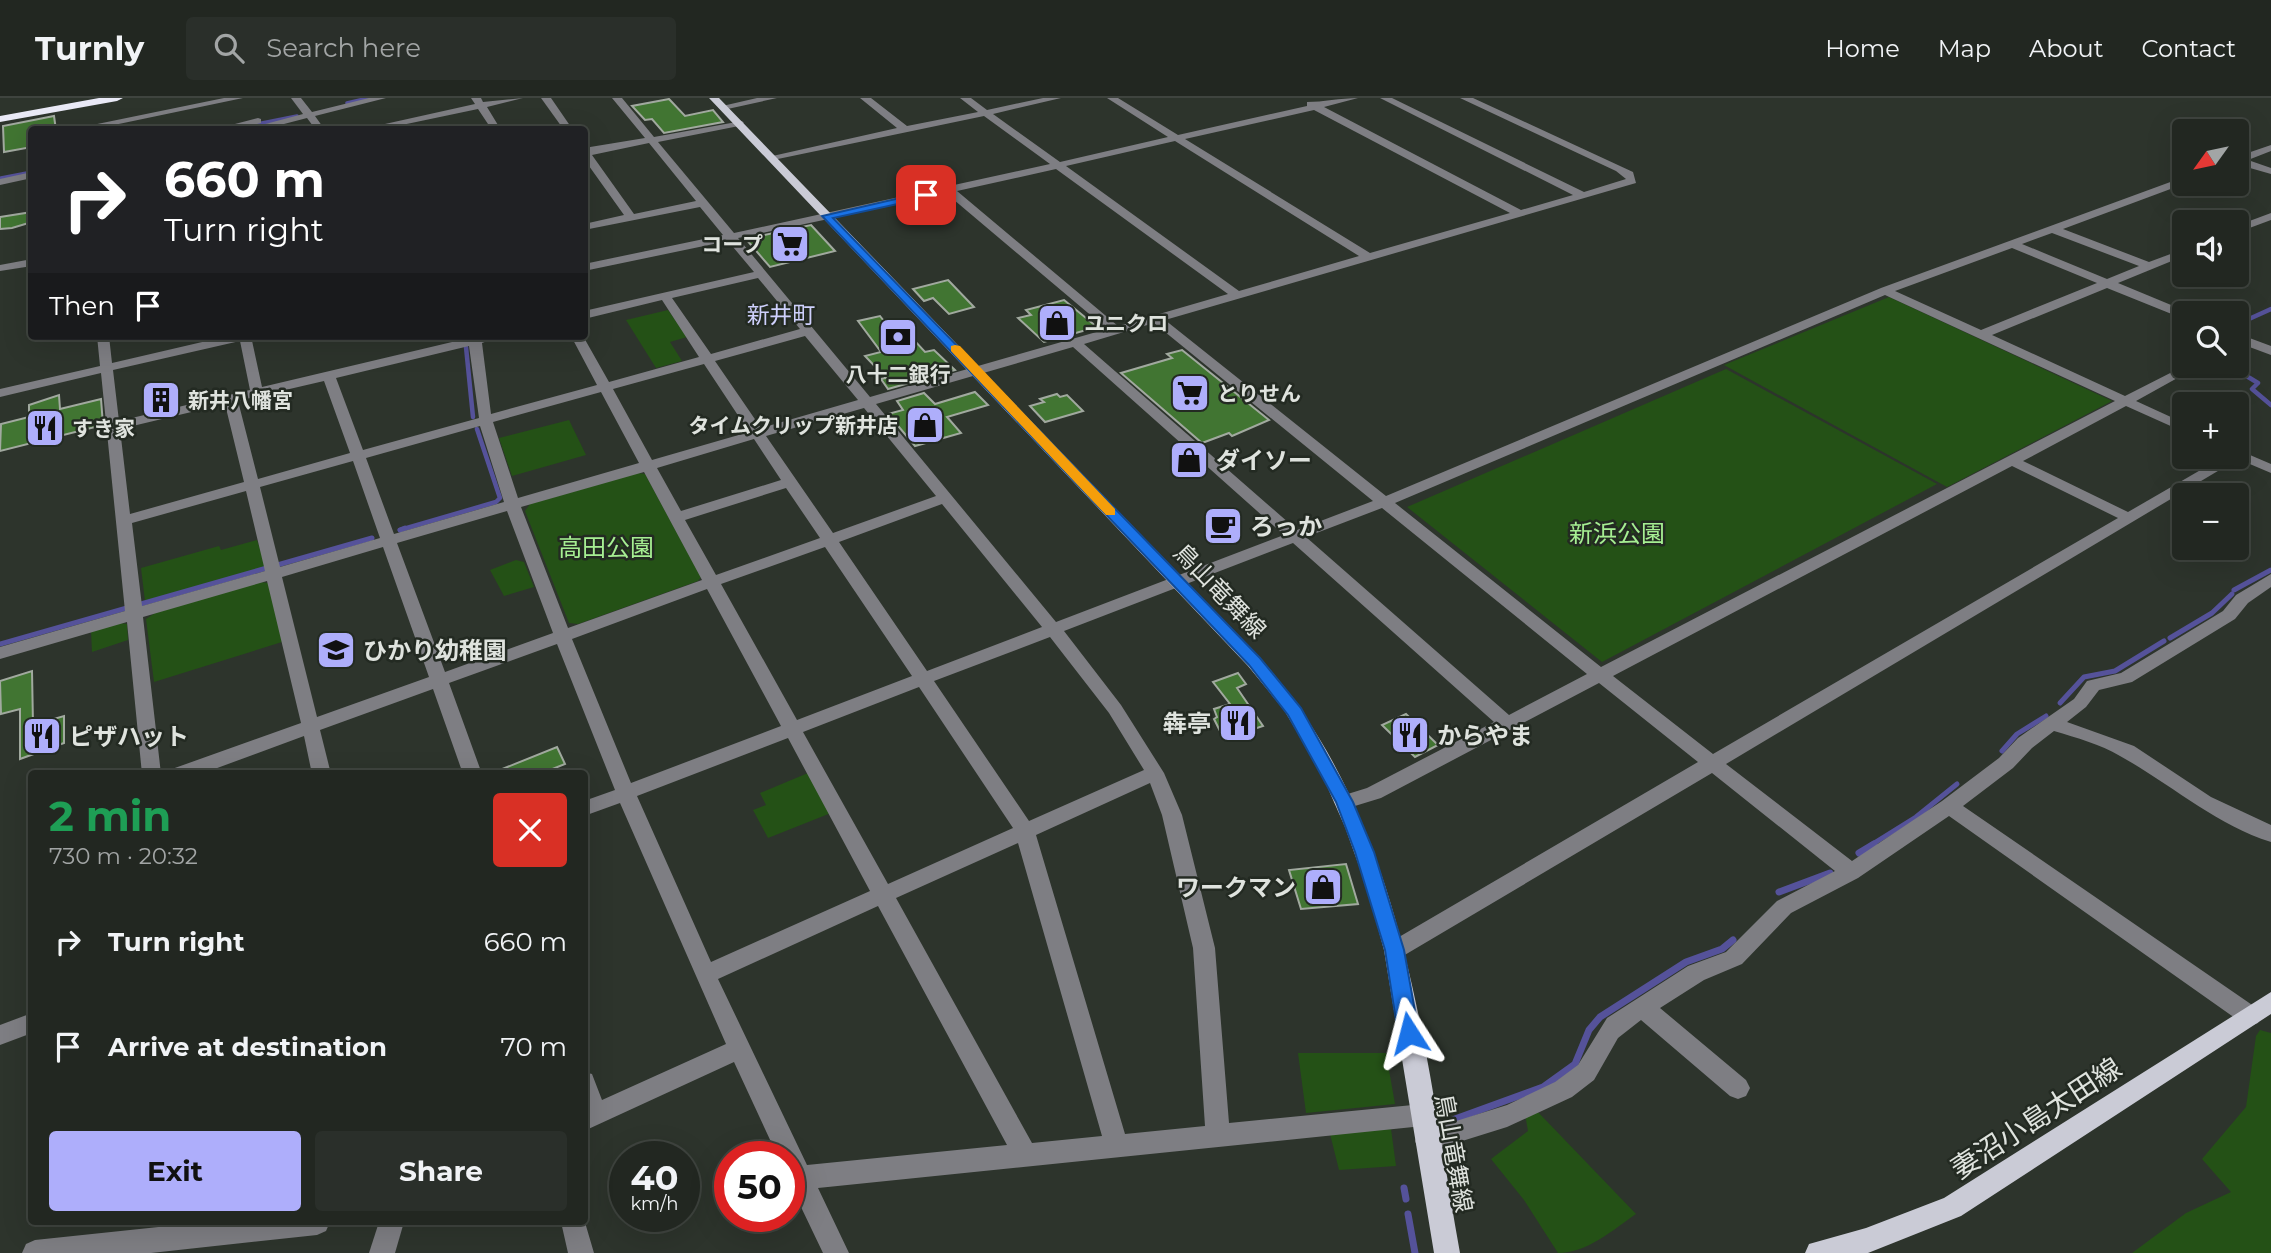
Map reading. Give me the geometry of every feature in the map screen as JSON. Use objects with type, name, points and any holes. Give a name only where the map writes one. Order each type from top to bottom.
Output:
[{"type":"highway","points":[[0,120],[71,102],[117,98]]},
{"type":"main road","name":"鳥山竜舞線","points":[[718,103],[773,157],[1254,662],[1295,712],[1345,802],[1382,901],[1395,950],[1447,1253]]},
{"type":"main road","name":"妻沼小島太田線","points":[[1818,1253],[1866,1241],[1952,1207],[2264,1010]]},
{"type":"street","points":[[89,126],[192,102],[238,98]]},
{"type":"street","points":[[296,98],[318,126]]},
{"type":"street","points":[[238,126],[381,98]]},
{"type":"street","points":[[407,125],[479,102],[518,98]]},
{"type":"street","points":[[546,98],[566,126]]},
{"type":"street","points":[[617,98],[1052,628],[1115,709],[1155,773],[1171,815],[1204,948],[1217,1136]]},
{"type":"street","points":[[718,103],[772,98]]},
{"type":"street","points":[[865,98],[904,129]]},
{"type":"street","points":[[965,98],[1238,296]]},
{"type":"street","points":[[773,157],[1056,98]]},
{"type":"street","points":[[1112,98],[1370,258]]},
{"type":"street","points":[[1299,98],[1521,214]]},
{"type":"street","points":[[588,267],[1058,166],[1353,98]]},
{"type":"street","points":[[1385,98],[1584,196]]},
{"type":"street","points":[[0,653],[1632,181],[1631,177],[1620,169],[1465,98]]},
{"type":"street","points":[[192,102],[201,118]]},
{"type":"street","points":[[479,102],[494,126]]},
{"type":"street","points":[[262,126],[340,103]]},
{"type":"street","points":[[588,151],[738,123]]},
{"type":"street","points":[[2249,156],[2271,148]]},
{"type":"street","points":[[588,156],[631,217]]},
{"type":"street","points":[[2249,164],[2271,170]]},
{"type":"street","points":[[0,182],[28,176]]},
{"type":"street","points":[[588,808],[1384,502],[1885,291],[2172,184]]},
{"type":"street","points":[[949,190],[1117,331]]},
{"type":"street","points":[[588,226],[702,203]]},
{"type":"street","points":[[2249,225],[2271,216]]},
{"type":"street","points":[[2053,229],[2149,266]]},
{"type":"street","points":[[2012,244],[2172,310]]},
{"type":"street","points":[[1980,335],[2172,257]]},
{"type":"street","points":[[0,268],[28,263]]},
{"type":"street","points":[[588,314],[761,274]]},
{"type":"street","points":[[1885,291],[2172,423]]},
{"type":"street","points":[[664,296],[831,539],[1026,831],[1117,1147]]},
{"type":"street","points":[[1157,320],[1850,872]]},
{"type":"street","points":[[124,520],[808,331]]},
{"type":"street","points":[[103,340],[152,770]]},
{"type":"street","points":[[0,393],[227,340]]},
{"type":"street","points":[[245,340],[257,393]]},
{"type":"street","points":[[112,427],[467,340]]},
{"type":"street","points":[[475,340],[484,420],[512,505],[624,794],[783,1141]]},
{"type":"street","points":[[579,340],[1025,1154]]},
{"type":"street","points":[[2249,342],[2271,351]]},
{"type":"street","points":[[1076,343],[1507,723]]},
{"type":"street","points":[[329,376],[472,770]]},
{"type":"street","points":[[1345,802],[1374,793],[2172,377]]},
{"type":"street","points":[[231,399],[321,770]]},
{"type":"street","points":[[2249,459],[2271,468]]},
{"type":"street","points":[[2012,461],[2129,518]]},
{"type":"street","points":[[1395,950],[2211,469]]},
{"type":"street","points":[[675,518],[790,482]]},
{"type":"street","points":[[189,770],[945,498]]},
{"type":"street","points":[[1427,1141],[1544,1102],[1582,1076],[1606,1032],[1696,973],[1734,958],[1784,907],[1850,872],[1949,806],[2080,703],[2093,685],[2126,678],[2229,615],[2242,599],[2271,579]]},
{"type":"street","points":[[2053,724],[2098,738],[2127,751],[2204,802],[2271,834]]},
{"type":"street","points":[[707,974],[1155,773]]},
{"type":"street","points":[[1949,806],[2264,1010]]},
{"type":"street","points":[[1642,1007],[1738,1088]]},
{"type":"street","points":[[0,1035],[28,1024]]},
{"type":"street","points":[[590,1117],[741,1048]]},
{"type":"street","points":[[805,1177],[1423,1115]]},
{"type":"street","points":[[805,1188],[836,1253]]},
{"type":"street","points":[[35,1253],[171,1229],[254,1225]]},
{"type":"street","points":[[382,1253],[390,1225]]},
{"type":"street","points":[[574,1225],[581,1253]]},
{"type":"green space","points":[[1889,297],[2112,401],[1947,487],[1724,365]]},
{"type":"green space","points":[[668,310],[687,337],[670,342],[682,361],[656,368],[626,320]]},
{"type":"green space","name":"新浜公園","points":[[1726,369],[1937,484],[1602,662],[1407,507]]},
{"type":"green space","points":[[569,420],[586,455],[512,476],[499,438]]},
{"type":"green space","name":"高田公園","points":[[638,473],[645,474],[701,577],[698,581],[578,624],[569,623],[525,511],[530,504]]},
{"type":"green space","points":[[257,540],[266,567],[145,601],[141,568],[219,546],[221,550]]},
{"type":"green space","points":[[516,560],[524,562],[534,587],[504,596],[490,570]]},
{"type":"green space","points":[[259,582],[269,583],[282,642],[154,682],[146,619],[155,613]]},
{"type":"green space","points":[[119,623],[127,624],[128,640],[92,652],[91,631]]},
{"type":"green space","points":[[808,773],[831,813],[768,838],[753,810],[766,805],[760,793]]},
{"type":"green space","points":[[2260,1030],[2271,1033],[2271,1253],[2132,1253],[2186,1213],[2231,1192],[2202,1159],[2246,1107],[2256,1036]]},
{"type":"green space","points":[[1298,1053],[1386,1053],[1395,1104],[1306,1113]]},
{"type":"green space","points":[[1536,1110],[1636,1214],[1599,1240],[1569,1252],[1558,1253],[1524,1200],[1491,1159],[1528,1131],[1525,1114]]},
{"type":"green space","points":[[1391,1129],[1396,1166],[1339,1170],[1330,1134]]},
{"type":"building","points":[[669,99],[685,116],[713,110],[723,122],[664,133],[652,119],[645,120],[632,106]]},
{"type":"building","points":[[54,116],[55,126],[28,126],[28,148],[4,152],[3,126]]},
{"type":"building","points":[[28,213],[28,223],[0,229],[0,217]]},
{"type":"building","name":"コープ","points":[[811,225],[835,251],[770,267],[746,239]]},
{"type":"building","points":[[948,280],[974,307],[949,314],[933,298],[924,301],[913,289]]},
{"type":"building","name":"ユニクロ","points":[[1064,300],[1097,327],[1044,342],[1018,318],[1031,315],[1026,310]]},
{"type":"building","points":[[880,316],[891,330],[902,327],[925,352],[934,350],[955,370],[888,389],[881,379],[886,378],[865,356],[881,352],[858,321]]},
{"type":"building","name":"とりせん","points":[[1182,350],[1269,420],[1232,436],[1229,433],[1202,443],[1121,373],[1172,358],[1167,354]]},
{"type":"building","name":"タイムクリップ新井店","points":[[975,392],[988,405],[947,417],[961,433],[915,446],[888,414],[903,410],[897,401],[924,393],[935,404]]},
{"type":"building","points":[[1057,394],[1060,397],[1067,395],[1083,411],[1045,422],[1030,406],[1044,402],[1040,399]]},
{"type":"building","name":"すき家","points":[[59,395],[60,409],[101,399],[103,425],[0,451],[1,424],[29,417],[29,405]]},
{"type":"building","points":[[32,671],[33,725],[64,716],[64,743],[20,759],[20,709],[1,714],[0,681]]},
{"type":"building","name":"犇亭","points":[[1238,673],[1246,684],[1237,688],[1263,726],[1224,739],[1214,719],[1217,717],[1214,709],[1230,704],[1213,682]]},
{"type":"building","name":"からやま","points":[[1406,714],[1438,745],[1415,757],[1382,725]]},
{"type":"building","points":[[557,747],[565,764],[550,770],[500,770]]},
{"type":"building","name":"ワークマン","points":[[1346,864],[1358,904],[1301,909],[1289,870]]},
{"type":"waterway","points":[[347,103],[368,98]]},
{"type":"waterway","points":[[247,126],[297,116]]},
{"type":"waterway","points":[[1,178],[28,173]]},
{"type":"waterway","points":[[2249,319],[2271,309]]},
{"type":"waterway","points":[[466,347],[473,417]]},
{"type":"waterway","points":[[2249,378],[2258,383],[2252,389],[2271,405]]},
{"type":"waterway","points":[[405,528],[400,530],[496,502],[500,498],[477,429]]},
{"type":"waterway","points":[[0,644],[372,538]]},
{"type":"waterway","points":[[2234,590],[2271,570]]},
{"type":"waterway","points":[[2170,638],[2212,613],[2232,594]]},
{"type":"waterway","points":[[2060,703],[2084,677],[2115,671],[2164,641]]},
{"type":"waterway","points":[[2002,751],[2017,734],[2046,716]]},
{"type":"waterway","points":[[1871,845],[1916,817],[1957,784]]},
{"type":"waterway","points":[[1859,853],[1874,844]]},
{"type":"waterway","points":[[1779,892],[1830,873]]},
{"type":"waterway","points":[[1455,1119],[1543,1087],[1575,1064],[1589,1030],[1600,1017],[1686,962],[1722,949],[1733,940]]},
{"type":"waterway","points":[[1404,1188],[1406,1199]]},
{"type":"waterway","points":[[1408,1214],[1415,1253]]},
{"type":"slow traffic","points":[[955,348],[1110,512]]},
{"type":"place","name":"コープ","points":[[790,244]]},
{"type":"place","name":"ユニクロ","points":[[1057,323]]},
{"type":"place","name":"八十二銀行","points":[[898,337]]},
{"type":"place","name":"とりせん","points":[[1190,393]]},
{"type":"place","name":"新井八幡宮","points":[[161,400]]},
{"type":"place","name":"タイムクリップ新井店","points":[[925,425]]},
{"type":"place","name":"すき家","points":[[45,428]]},
{"type":"place","name":"ダイソー","points":[[1189,460]]},
{"type":"place","name":"ろっか","points":[[1223,526]]},
{"type":"place","name":"ひかり幼稚園","points":[[336,650]]},
{"type":"place","name":"犇亭","points":[[1238,723]]},
{"type":"place","name":"からやま","points":[[1410,735]]},
{"type":"place","name":"ピザハット","points":[[42,736]]},
{"type":"place","name":"ワークマン","points":[[1323,887]]},
{"type":"district","name":"新井町","points":[[781,315]]},
{"type":"route","points":[[926,195],[827,216],[1254,662],[1295,712],[1345,802],[1382,901],[1395,950],[1409,1033]]}]
